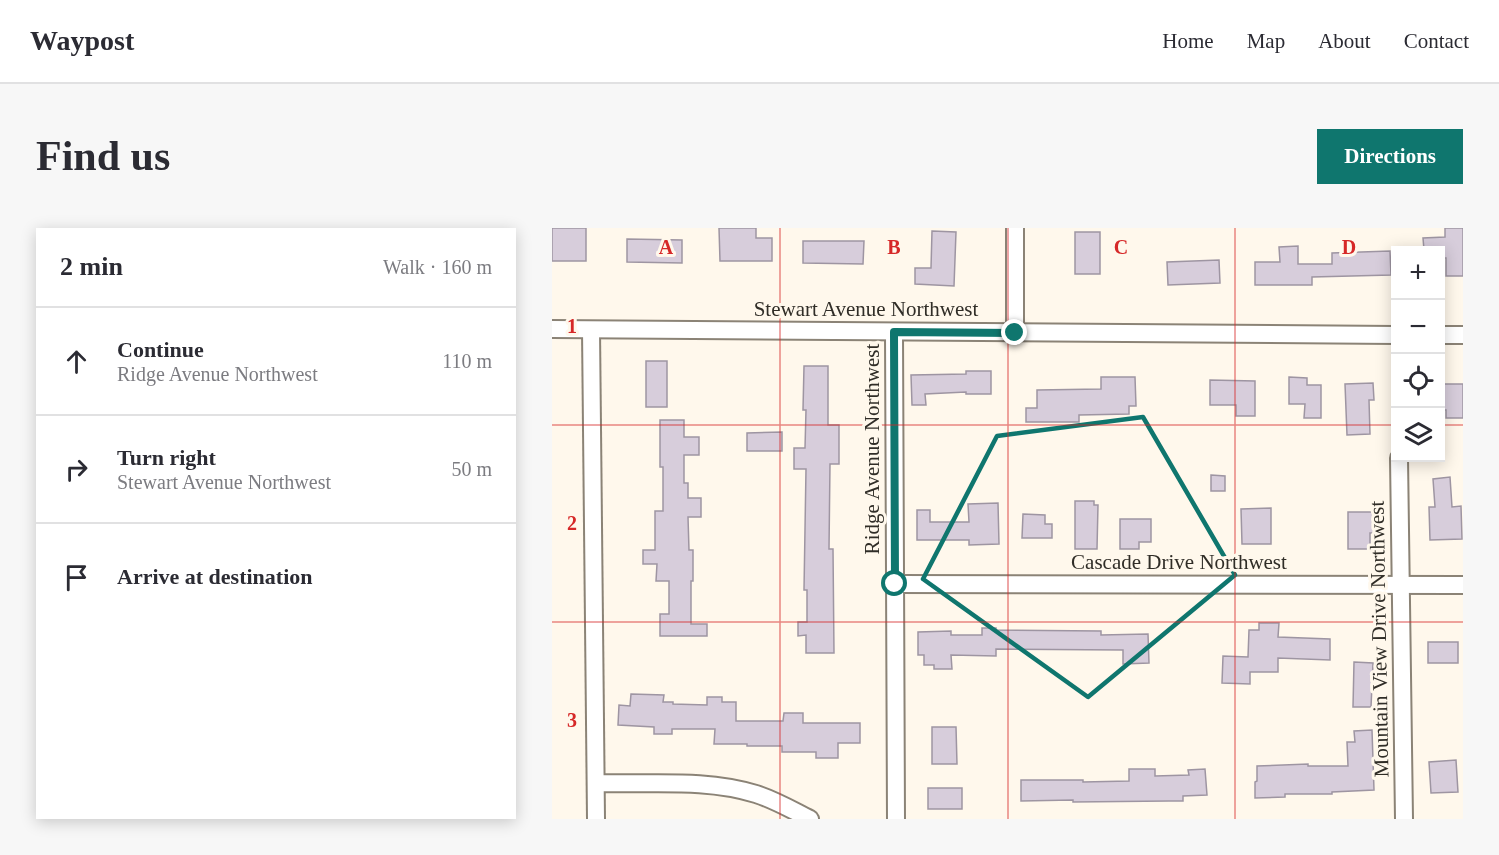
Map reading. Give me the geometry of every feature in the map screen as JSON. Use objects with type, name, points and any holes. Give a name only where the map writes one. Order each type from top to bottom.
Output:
[{"type":"street","points":[[1015,228],[1015,333]]},
{"type":"street","name":"Stewart Avenue Northwest","points":[[552,329],[1391,335]]},
{"type":"street","points":[[591,330],[596,819]]},
{"type":"street","name":"Ridge Avenue Northwest","points":[[894,332],[896,819]]},
{"type":"street","points":[[1445,335],[1463,335]]},
{"type":"street","name":"Mountain View Drive Northwest","points":[[1399,462],[1404,819]]},
{"type":"street","name":"Cascade Drive Northwest","points":[[895,584],[1463,585]]},
{"type":"street","points":[[596,783],[688,784],[736,789],[775,801],[810,819]]},
{"type":"highlighted area","points":[[1143,417],[1235,575],[1088,697],[923,579],[997,436]]},
{"type":"building","points":[[552,228],[586,228],[586,261],[552,261]]},
{"type":"building","points":[[719,228],[756,228],[756,238],[772,238],[772,261],[720,261]]},
{"type":"building","points":[[1445,228],[1463,228],[1463,276],[1446,276],[1445,246],[1424,246],[1423,238],[1445,237]]},
{"type":"building","points":[[932,231],[956,232],[954,286],[915,284],[915,268],[931,268]]},
{"type":"building","points":[[1075,232],[1100,232],[1100,274],[1075,274]]},
{"type":"building","points":[[627,239],[682,240],[682,263],[627,262]]},
{"type":"building","points":[[803,241],[864,241],[863,264],[803,263]]},
{"type":"building","points":[[1298,246],[1298,264],[1332,264],[1332,253],[1390,251],[1391,275],[1312,277],[1312,285],[1255,285],[1255,262],[1280,262],[1279,247]]},
{"type":"building","points":[[1219,260],[1220,283],[1168,285],[1167,262]]},
{"type":"building","points":[[646,361],[667,361],[667,407],[646,407]]},
{"type":"building","points":[[804,366],[828,366],[828,425],[839,425],[839,464],[830,464],[829,549],[833,549],[834,653],[806,653],[806,635],[798,636],[798,622],[807,622],[807,590],[804,590],[806,469],[794,469],[794,448],[805,448]]},
{"type":"building","points":[[966,371],[991,371],[991,394],[966,394],[966,392],[925,394],[926,405],[912,405],[911,375],[966,374]]},
{"type":"building","points":[[1101,377],[1135,377],[1136,406],[1129,406],[1129,414],[1079,415],[1079,422],[1026,422],[1026,408],[1037,408],[1037,390],[1101,389]]},
{"type":"building","points":[[1289,377],[1307,378],[1307,385],[1321,385],[1321,418],[1304,418],[1305,404],[1289,404]]},
{"type":"building","points":[[1210,380],[1255,381],[1255,416],[1236,416],[1236,405],[1210,405]]},
{"type":"building","points":[[1373,383],[1374,400],[1369,400],[1370,434],[1347,435],[1345,384]]},
{"type":"building","points":[[1445,384],[1463,384],[1463,418],[1446,418]]},
{"type":"building","points":[[660,420],[684,420],[684,437],[699,437],[699,455],[684,455],[684,483],[688,483],[688,498],[701,498],[701,517],[688,517],[689,550],[693,550],[691,624],[707,624],[707,636],[660,636],[660,614],[669,614],[669,581],[656,581],[657,564],[643,564],[643,550],[655,550],[655,511],[663,511]]},
{"type":"building","points":[[782,432],[782,451],[747,451],[747,433]]},
{"type":"building","points":[[1211,475],[1225,476],[1225,491],[1211,491]]},
{"type":"building","points":[[1450,477],[1452,507],[1461,506],[1462,539],[1430,540],[1429,507],[1435,507],[1433,479]]},
{"type":"building","points":[[1075,501],[1094,501],[1094,505],[1098,505],[1097,549],[1075,549]]},
{"type":"building","points":[[998,503],[999,544],[969,545],[969,540],[917,540],[917,510],[930,510],[930,522],[969,522],[968,504]]},
{"type":"building","points":[[1271,508],[1271,544],[1242,544],[1241,509]]},
{"type":"building","points":[[1348,512],[1375,512],[1375,533],[1370,533],[1370,549],[1348,549]]},
{"type":"building","points":[[1023,514],[1045,515],[1045,524],[1052,524],[1052,538],[1022,538]]},
{"type":"building","points":[[1120,519],[1151,519],[1151,542],[1139,542],[1139,549],[1120,549]]},
{"type":"building","points":[[1259,623],[1279,623],[1278,637],[1330,639],[1330,660],[1278,658],[1278,672],[1250,672],[1250,684],[1222,683],[1223,656],[1248,657],[1249,630],[1259,630]]},
{"type":"building","points":[[982,628],[1101,631],[1101,635],[1148,634],[1149,663],[1123,664],[1123,650],[996,649],[996,656],[951,655],[952,669],[934,669],[934,665],[924,665],[924,655],[918,655],[918,632],[951,631],[951,635],[982,635]]},
{"type":"building","points":[[1428,642],[1458,642],[1458,663],[1428,663]]},
{"type":"building","points":[[1354,662],[1373,663],[1371,707],[1353,707]]},
{"type":"building","points":[[631,694],[664,695],[663,702],[673,702],[673,704],[707,705],[707,697],[722,697],[722,702],[736,702],[736,721],[783,721],[784,713],[803,713],[803,723],[860,723],[860,743],[838,743],[838,758],[816,758],[816,752],[782,752],[782,746],[714,744],[715,729],[672,729],[672,734],[654,734],[654,727],[618,725],[619,705],[630,706]]},
{"type":"building","points":[[932,727],[956,727],[957,764],[932,764]]},
{"type":"building","points":[[1372,730],[1374,790],[1332,792],[1332,794],[1285,794],[1285,797],[1255,798],[1257,766],[1308,764],[1308,766],[1348,766],[1347,742],[1355,742],[1354,731]]},
{"type":"building","points":[[1456,760],[1458,792],[1431,793],[1429,762]]},
{"type":"building","points":[[1129,769],[1155,769],[1155,776],[1189,775],[1188,770],[1205,769],[1207,795],[1183,796],[1183,801],[1021,801],[1021,780],[1129,781]]},
{"type":"building","points":[[928,788],[962,788],[962,809],[928,809]]},
{"type":"route","points":[[895,584],[894,332],[1015,333]]}]
